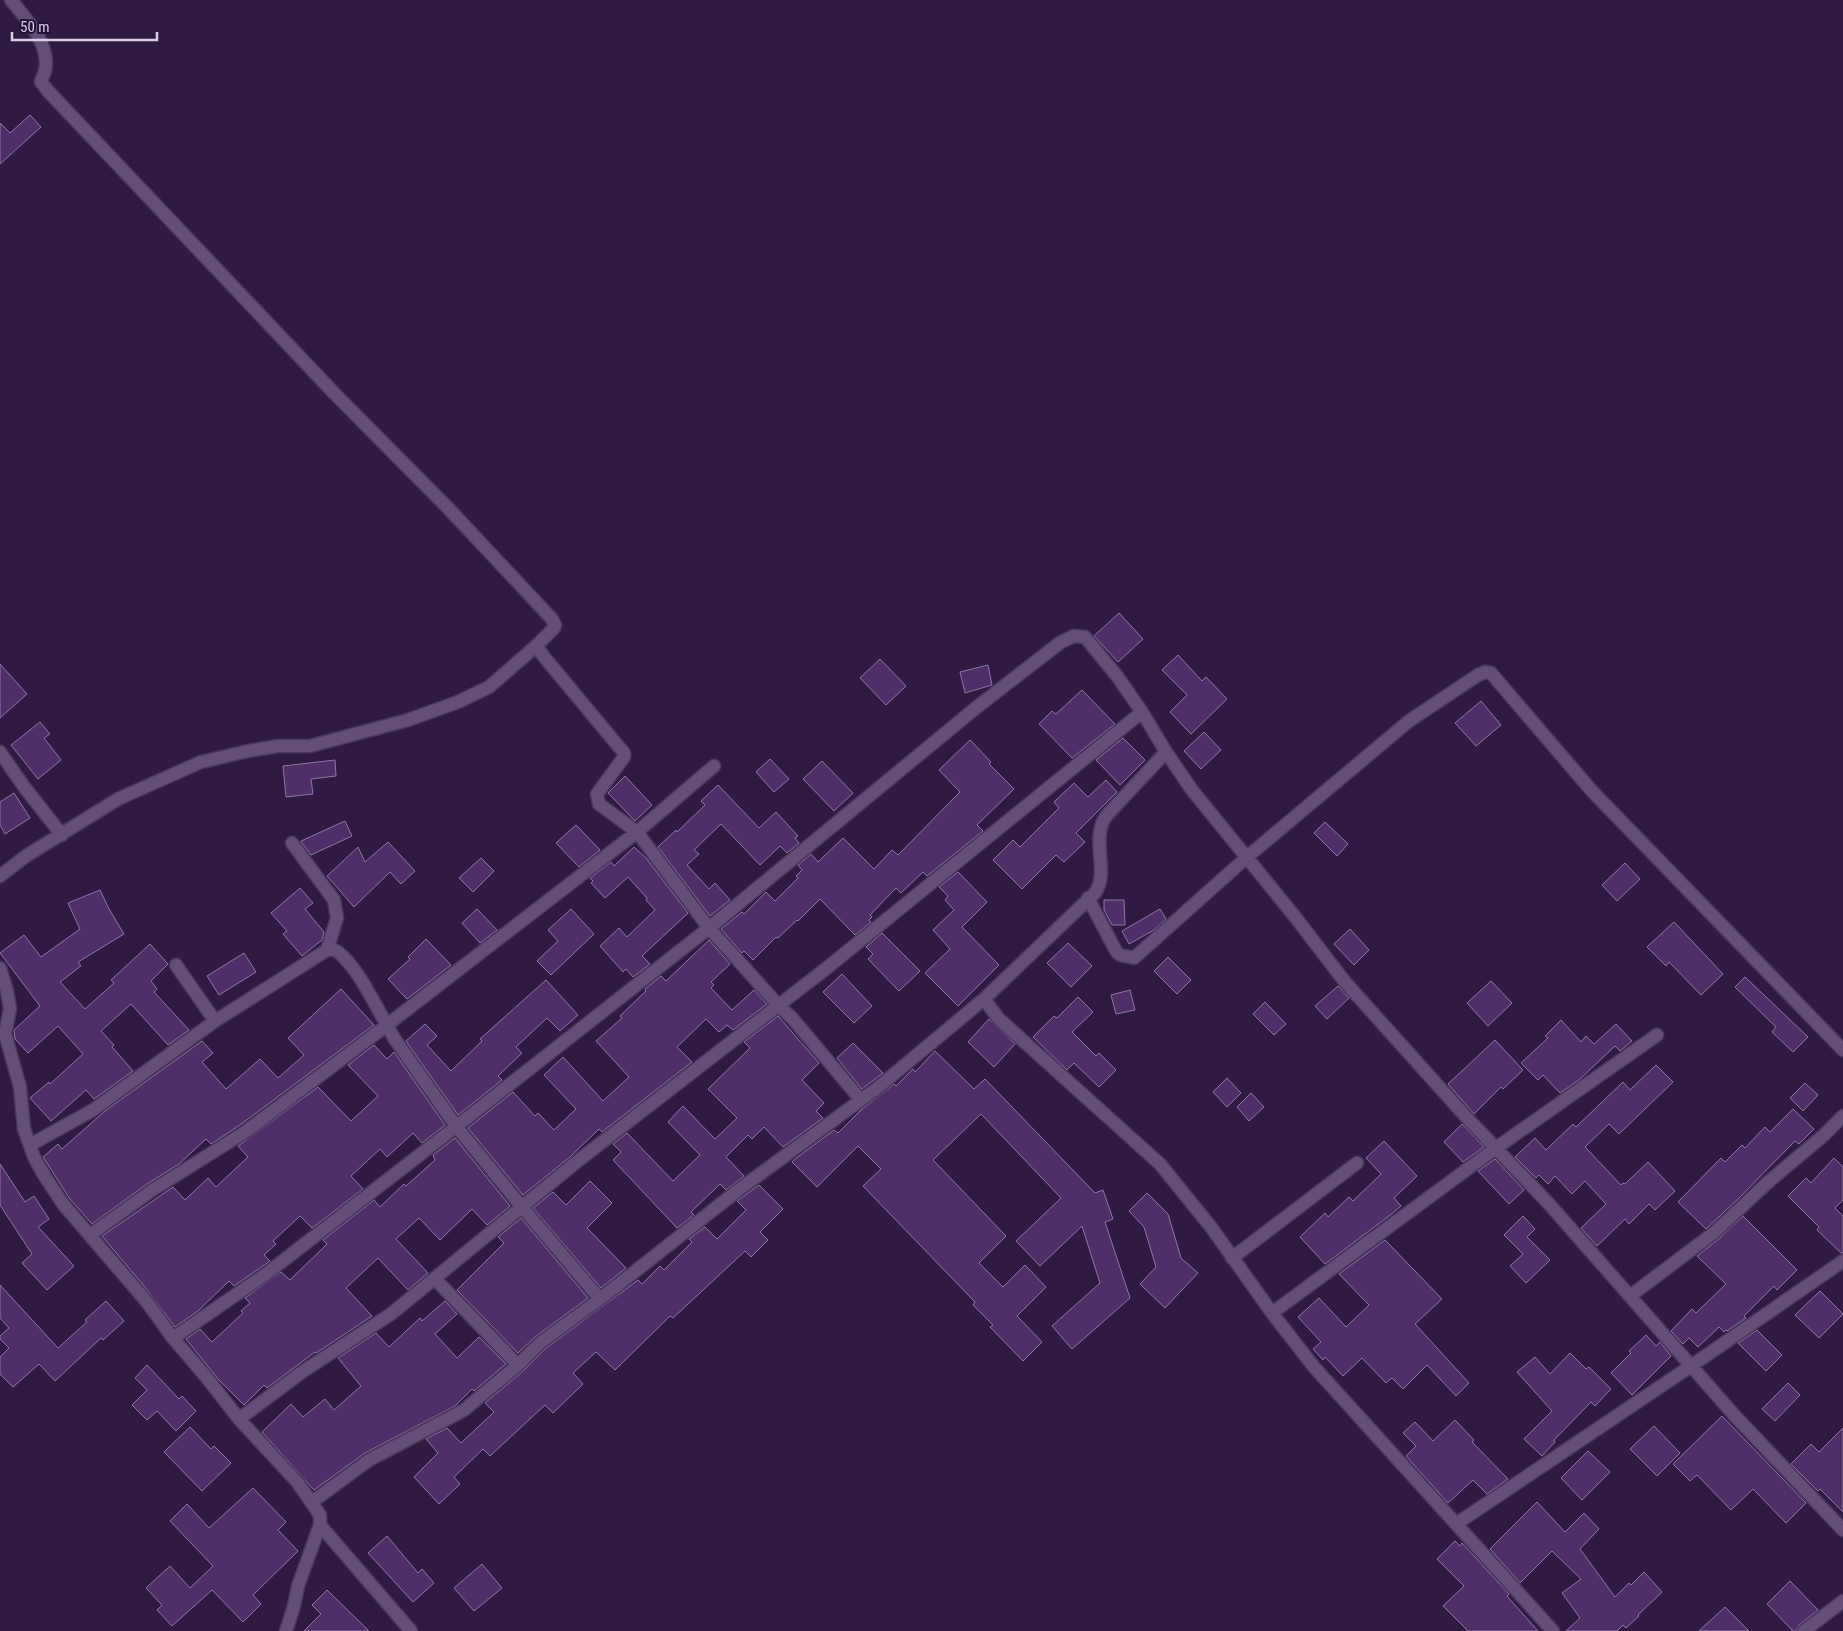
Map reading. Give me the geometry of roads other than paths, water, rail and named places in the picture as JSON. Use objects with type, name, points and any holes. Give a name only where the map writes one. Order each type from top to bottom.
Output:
[{"type":"street","points":[[0,876],[26,856],[118,799],[201,762],[248,750],[278,746],[310,746],[408,720],[458,702],[489,687],[541,653],[555,625],[552,619],[449,509],[334,393],[40,82],[45,71],[44,45],[11,0]]},
{"type":"street","points":[[173,1338],[266,1274],[709,928],[978,707],[1062,642],[1074,636],[1085,637],[1117,676],[1192,790],[1296,918],[1345,982],[1550,1205],[1735,1416],[1843,1530]]},
{"type":"street","points":[[541,653],[624,753],[624,757],[597,794],[599,804],[638,832],[709,928],[792,1018],[861,1100]]},
{"type":"street","points":[[1088,898],[1116,951],[1120,955],[1134,958],[1247,857],[1408,721],[1478,675],[1485,672],[1491,673],[1591,790],[1843,1050]]},
{"type":"street","points":[[239,1419],[302,1372],[391,1314],[579,1160],[779,1006],[1142,712]]},
{"type":"street","points":[[0,752],[25,788],[62,835]]},
{"type":"street","points":[[312,1502],[369,1460],[464,1410],[518,1365],[540,1343],[600,1299],[741,1188],[861,1100],[984,999],[1095,893],[1100,882],[1099,834],[1101,823],[1166,752]]},
{"type":"street","points":[[90,1235],[151,1191],[245,1132],[638,832],[714,766]]},
{"type":"street","points":[[292,843],[334,900],[337,918],[327,950]]},
{"type":"street","points":[[30,1144],[93,1110],[215,1021],[327,950],[333,950],[338,952],[354,970],[394,1038],[456,1126],[600,1299]]},
{"type":"street","points":[[176,965],[215,1021]]},
{"type":"street","points":[[0,968],[10,1009],[5,1034],[20,1087],[24,1129],[40,1168],[63,1204],[147,1302],[173,1338],[239,1419],[298,1483],[320,1515],[320,1525],[298,1586],[286,1631]]},
{"type":"street","points":[[984,999],[999,1019],[1160,1164],[1211,1227],[1272,1313],[1314,1367],[1553,1631]]},
{"type":"street","points":[[1272,1313],[1496,1148],[1657,1035]]},
{"type":"street","points":[[1630,1296],[1715,1232],[1843,1116]]},
{"type":"street","points":[[1232,1258],[1357,1163]]},
{"type":"street","points":[[1456,1524],[1843,1261]]},
{"type":"street","points":[[434,1279],[518,1365]]},
{"type":"street","points":[[320,1525],[411,1631]]},
{"type":"street","points":[[1804,1631],[1843,1601]]}]
